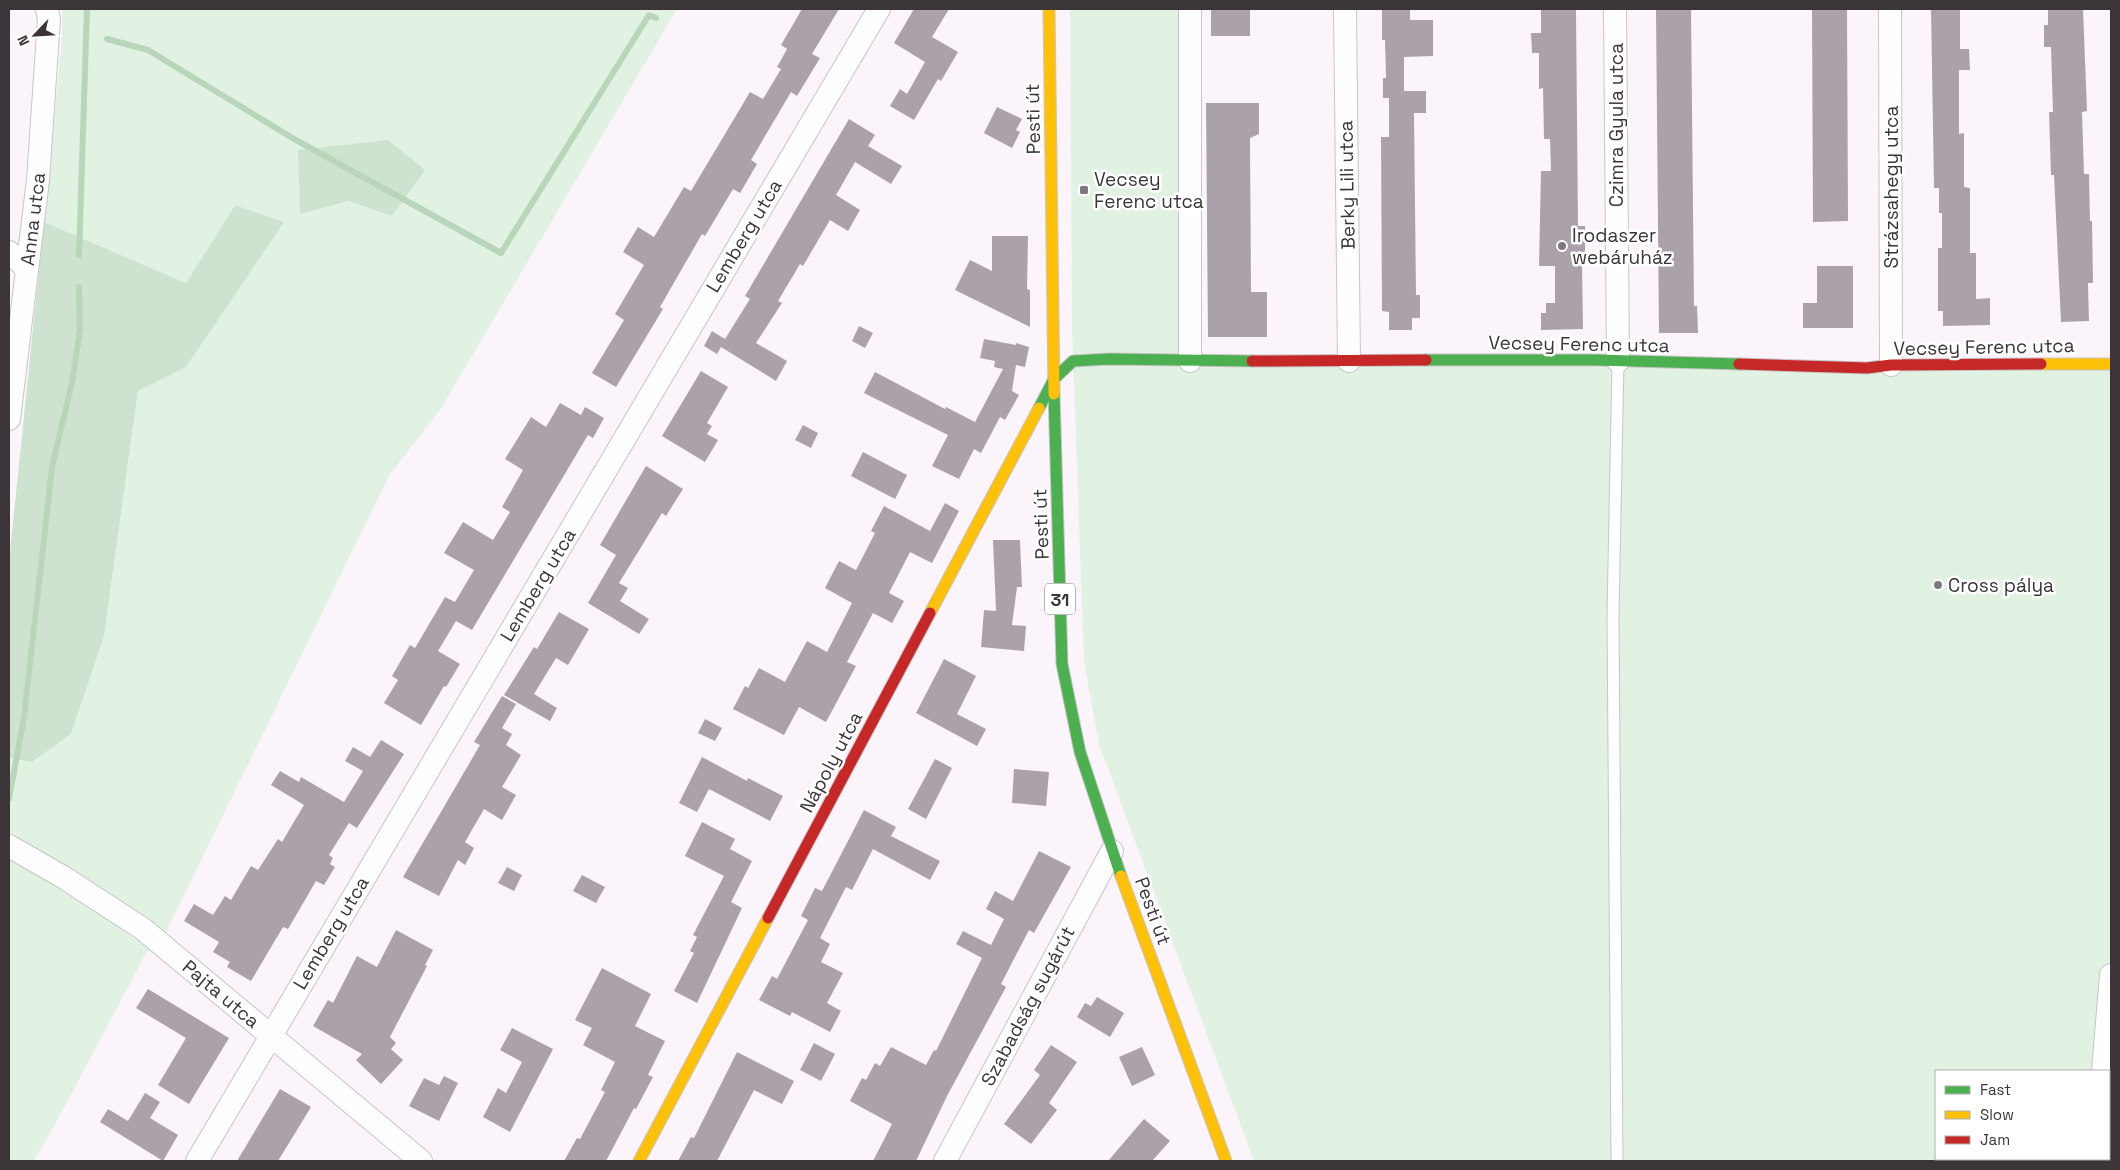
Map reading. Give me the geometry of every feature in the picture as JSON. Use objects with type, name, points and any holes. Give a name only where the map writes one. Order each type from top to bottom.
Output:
[{"type":"street","name":"Lemberg utca","points":[[197,1161],[879,9]]},
{"type":"street","name":"Pesti út","points":[[1048,9],[1054,379],[1062,664],[1080,752],[1112,850],[1226,1161]]},
{"type":"street","points":[[1190,9],[1190,361]]},
{"type":"street","name":"Berky Lili utca","points":[[1345,9],[1349,361]]},
{"type":"street","name":"Czimra Gyula utca","points":[[1615,9],[1618,361]]},
{"type":"street","name":"Strázsahegy utca","points":[[1890,9],[1892,365]]},
{"type":"street","name":"Anna utca","points":[[9,419],[38,180],[48,14]]},
{"type":"street","points":[[9,252],[27,269]]},
{"type":"street","name":"Vecsey Ferenc utca","points":[[1054,379],[1073,361],[1109,359],[1190,361],[1618,361],[1867,368],[1892,365],[2111,364]]},
{"type":"street","name":"Nápoly utca","points":[[640,1161],[1054,379]]},
{"type":"street","name":"Pajta utca","points":[[10,846],[143,929],[420,1161]]},
{"type":"street","name":"Szabadság sugárút","points":[[945,1161],[1112,850]]},
{"type":"street","points":[[2103,1070],[2111,975]]},
{"type":"lane","points":[[1617,1161],[1613,616],[1618,361]]},
{"type":"green space","points":[[62,9],[677,9],[440,410],[390,474],[166,932],[145,955],[34,1161],[9,1161],[9,758],[32,762],[71,734],[104,636],[138,391],[186,367],[283,222],[235,205],[186,283],[44,222],[62,38]],"holes":[[[425,170],[392,216],[348,201]]]},
{"type":"green space","points":[[1070,9],[1190,9],[1190,361],[2111,364],[2111,975],[2103,1070],[1935,1070],[1935,1160],[2085,1161],[1254,1161],[1099,744],[1084,662],[1072,326]]},
{"type":"green space","points":[[388,140],[425,170],[392,216],[348,201],[300,214],[298,150]]},
{"type":"green space","points":[[235,205],[284,222],[186,367],[138,391],[104,636],[71,734],[32,762],[9,758],[9,561],[44,222],[186,283]]},
{"type":"building","points":[[802,9],[839,9],[812,54],[820,58],[797,96],[791,92],[751,160],[757,164],[740,193],[733,189],[705,236],[702,234],[660,307],[663,309],[616,387],[592,373],[624,320],[615,314],[644,265],[623,252],[638,227],[654,237],[684,187],[691,191],[750,92],[763,99],[781,69],[777,67],[787,49],[781,45]]},
{"type":"building","points":[[914,9],[949,9],[932,37],[958,52],[941,81],[938,79],[914,120],[890,106],[900,89],[907,94],[925,62],[894,43]]},
{"type":"building","points":[[1211,9],[1250,9],[1250,36],[1211,36]]},
{"type":"building","points":[[1382,9],[1410,9],[1410,20],[1433,20],[1433,56],[1404,57],[1404,91],[1426,91],[1426,113],[1414,113],[1416,295],[1420,295],[1420,318],[1412,318],[1412,330],[1389,330],[1389,312],[1382,311],[1381,137],[1389,137],[1389,98],[1383,98],[1383,78],[1386,78],[1385,40],[1382,40]]},
{"type":"building","points":[[1541,9],[1576,9],[1578,226],[1585,226],[1585,266],[1582,266],[1583,329],[1541,330],[1541,313],[1546,313],[1546,303],[1555,303],[1555,266],[1539,266],[1541,171],[1551,171],[1550,139],[1544,139],[1543,88],[1539,89],[1539,53],[1532,53],[1531,33],[1541,33]]},
{"type":"building","points":[[1656,9],[1691,9],[1694,306],[1697,306],[1698,333],[1659,333]]},
{"type":"building","points":[[1812,9],[1847,9],[1848,221],[1813,222]]},
{"type":"building","points":[[1931,9],[1960,9],[1960,49],[1969,49],[1970,70],[1959,70],[1959,134],[1964,133],[1964,187],[1970,188],[1970,253],[1976,253],[1976,299],[1990,298],[1990,325],[1943,326],[1943,311],[1938,311],[1938,248],[1942,248],[1942,213],[1939,213],[1939,188],[1934,188]]},
{"type":"building","points":[[2048,9],[2083,9],[2087,111],[2082,112],[2084,174],[2089,174],[2090,221],[2092,221],[2093,283],[2088,283],[2089,321],[2061,322],[2054,175],[2051,175],[2049,112],[2053,112],[2051,47],[2044,47],[2044,25],[2048,25]]},
{"type":"building","points":[[1206,103],[1259,103],[1259,134],[1250,138],[1251,292],[1267,292],[1267,337],[1208,337]]},
{"type":"building","points":[[997,107],[1022,119],[1016,130],[1020,132],[1012,148],[984,133]]},
{"type":"building","points":[[849,119],[875,135],[868,146],[902,166],[891,184],[855,162],[836,195],[860,210],[848,231],[830,220],[803,266],[800,264],[778,301],[782,303],[756,343],[787,361],[776,381],[721,347],[717,354],[704,346],[712,331],[725,339],[750,299],[745,296]]},
{"type":"building","points":[[992,236],[1028,236],[1027,289],[1030,290],[1030,327],[955,290],[970,260],[992,271]]},
{"type":"building","points":[[1817,266],[1853,266],[1853,328],[1803,328],[1803,303],[1817,303]]},
{"type":"building","points":[[859,326],[873,333],[865,348],[852,341]]},
{"type":"building","points":[[984,339],[1016,345],[1016,343],[1029,347],[1025,367],[1016,365],[1012,391],[1019,395],[1005,420],[1000,417],[981,453],[974,449],[959,479],[932,466],[948,435],[864,393],[875,372],[945,409],[946,407],[975,422],[1003,369],[994,367],[995,361],[980,358]]},
{"type":"building","points":[[701,371],[728,387],[707,423],[712,426],[707,434],[718,440],[705,462],[662,436]]},
{"type":"building","points":[[560,403],[581,415],[585,407],[604,418],[593,438],[588,435],[472,630],[456,621],[438,651],[460,664],[446,687],[444,686],[421,725],[384,703],[398,680],[392,676],[410,645],[415,648],[445,597],[455,602],[474,570],[444,553],[463,522],[493,540],[510,512],[502,507],[523,470],[505,459],[531,417],[546,427]]},
{"type":"building","points":[[803,425],[818,433],[811,448],[795,440]]},
{"type":"building","points":[[863,452],[907,475],[895,499],[851,476]]},
{"type":"building","points":[[646,466],[683,489],[666,516],[662,513],[619,583],[628,588],[620,601],[649,619],[639,634],[588,603],[616,555],[600,545]]},
{"type":"building","points":[[945,503],[959,511],[932,563],[910,552],[889,593],[904,601],[892,623],[873,613],[847,662],[856,666],[826,722],[799,707],[784,735],[733,709],[745,686],[748,688],[759,668],[785,682],[807,641],[827,652],[852,603],[825,588],[839,561],[856,570],[875,533],[871,531],[884,506],[930,531]]},
{"type":"building","points":[[993,540],[1020,540],[1022,587],[1017,587],[1012,625],[1026,626],[1024,651],[981,647],[984,610],[996,611]]},
{"type":"building","points":[[559,612],[589,629],[568,665],[556,658],[534,694],[557,708],[550,721],[504,695],[534,647],[537,649]]},
{"type":"building","points":[[944,659],[976,676],[957,714],[986,729],[977,746],[916,713]]},
{"type":"building","points":[[502,696],[516,704],[502,728],[512,734],[506,745],[521,755],[502,787],[516,795],[502,820],[484,809],[465,842],[474,848],[465,865],[458,860],[439,896],[403,877],[480,745],[474,742]]},
{"type":"building","points":[[705,719],[722,728],[715,741],[698,733]]},
{"type":"building","points":[[381,740],[404,754],[357,828],[349,823],[329,855],[333,858],[330,864],[335,867],[324,885],[316,881],[288,929],[283,927],[251,981],[227,967],[230,962],[213,952],[219,942],[184,921],[194,904],[213,915],[225,896],[231,900],[251,866],[258,870],[278,839],[282,842],[304,805],[271,785],[280,771],[299,782],[301,777],[344,802],[363,771],[345,761],[353,747],[370,757]]},
{"type":"building","points":[[702,757],[747,781],[748,778],[783,796],[770,821],[709,789],[697,812],[679,803]]},
{"type":"building","points":[[935,759],[952,768],[926,819],[908,809]]},
{"type":"building","points":[[1014,769],[1049,772],[1046,806],[1012,803]]},
{"type":"building","points":[[864,810],[896,827],[891,836],[940,861],[930,880],[873,849],[852,890],[846,887],[820,938],[830,944],[821,962],[843,973],[827,1003],[841,1011],[830,1032],[792,1012],[790,1016],[759,1000],[772,976],[777,979],[808,920],[801,916],[815,888],[822,891]]},
{"type":"building","points":[[702,822],[735,839],[730,849],[752,861],[731,902],[742,908],[697,1003],[674,991],[694,953],[690,951],[697,937],[693,935],[724,876],[685,856]]},
{"type":"building","points":[[1039,851],[1071,867],[1034,933],[1029,930],[1001,984],[1006,987],[947,1096],[916,1161],[873,1161],[892,1124],[850,1101],[862,1078],[866,1080],[875,1063],[880,1066],[891,1047],[926,1065],[934,1050],[936,1051],[982,958],[956,944],[963,931],[991,945],[1004,919],[986,909],[995,891],[1013,901]]},
{"type":"building","points":[[507,867],[522,875],[514,891],[498,883]]},
{"type":"building","points":[[582,875],[605,887],[596,903],[573,891]]},
{"type":"building","points":[[396,930],[433,950],[425,965],[427,966],[390,1037],[396,1043],[391,1049],[403,1060],[381,1084],[356,1060],[362,1054],[313,1026],[328,1000],[333,1003],[357,956],[377,967]]},
{"type":"building","points":[[602,968],[651,994],[635,1026],[665,1041],[648,1075],[653,1077],[606,1161],[564,1161],[577,1138],[580,1139],[605,1092],[601,1090],[615,1062],[583,1045],[592,1028],[575,1020]]},
{"type":"building","points":[[148,989],[229,1038],[189,1104],[158,1085],[186,1038],[136,1008]]},
{"type":"building","points":[[1097,997],[1124,1013],[1110,1037],[1077,1017],[1085,1003],[1091,1006]]},
{"type":"building","points":[[512,1028],[553,1049],[510,1132],[483,1117],[498,1088],[506,1093],[522,1062],[500,1050]]},
{"type":"building","points":[[814,1043],[835,1054],[821,1081],[800,1070]]},
{"type":"building","points":[[1051,1045],[1077,1062],[1049,1103],[1057,1110],[1031,1144],[1004,1124],[1040,1075],[1034,1070]]},
{"type":"building","points":[[1142,1047],[1155,1075],[1132,1086],[1119,1057]]},
{"type":"building","points":[[737,1052],[794,1081],[782,1104],[754,1090],[717,1161],[678,1161],[691,1137],[694,1138]]},
{"type":"building","points":[[444,1076],[458,1083],[439,1121],[409,1106],[424,1078],[439,1085]]},
{"type":"building","points":[[280,1089],[311,1107],[278,1161],[237,1161]]},
{"type":"building","points":[[145,1093],[160,1102],[150,1118],[178,1135],[163,1161],[100,1122],[108,1109],[128,1121]]},
{"type":"building","points":[[1144,1119],[1170,1141],[1152,1161],[1108,1161]]},
{"type":"waterway","points":[[79,255],[87,9]]},
{"type":"waterway","points":[[107,39],[148,50],[294,139],[501,253],[649,15],[656,18]]},
{"type":"waterway","points":[[9,799],[24,717],[52,467],[72,383],[80,330],[79,287]]},
{"type":"traffic: fast","points":[[1039,408],[1054,379],[1073,361],[1109,359],[1252,361]]},
{"type":"traffic: fast","points":[[1426,360],[1597,360],[1739,364]]},
{"type":"traffic: fast","points":[[1054,394],[1062,664],[1080,752],[1121,876]]},
{"type":"traffic: slow","points":[[1049,9],[1054,394]]},
{"type":"traffic: slow","points":[[2041,364],[2111,364]]},
{"type":"traffic: slow","points":[[930,613],[1039,408]]},
{"type":"traffic: slow","points":[[1121,876],[1226,1161]]},
{"type":"traffic: slow","points":[[639,1161],[768,918]]},
{"type":"traffic: jam","points":[[1252,361],[1426,360]]},
{"type":"traffic: jam","points":[[1739,364],[1867,368],[1891,365],[2041,364]]},
{"type":"traffic: jam","points":[[768,918],[930,613]]},
{"type":"place","name":"Vecsey Ferenc utca","points":[[1084,190]]},
{"type":"place","name":"Irodaszer webáruház","points":[[1562,246]]},
{"type":"place","name":"Cross pálya","points":[[1938,585]]}]
